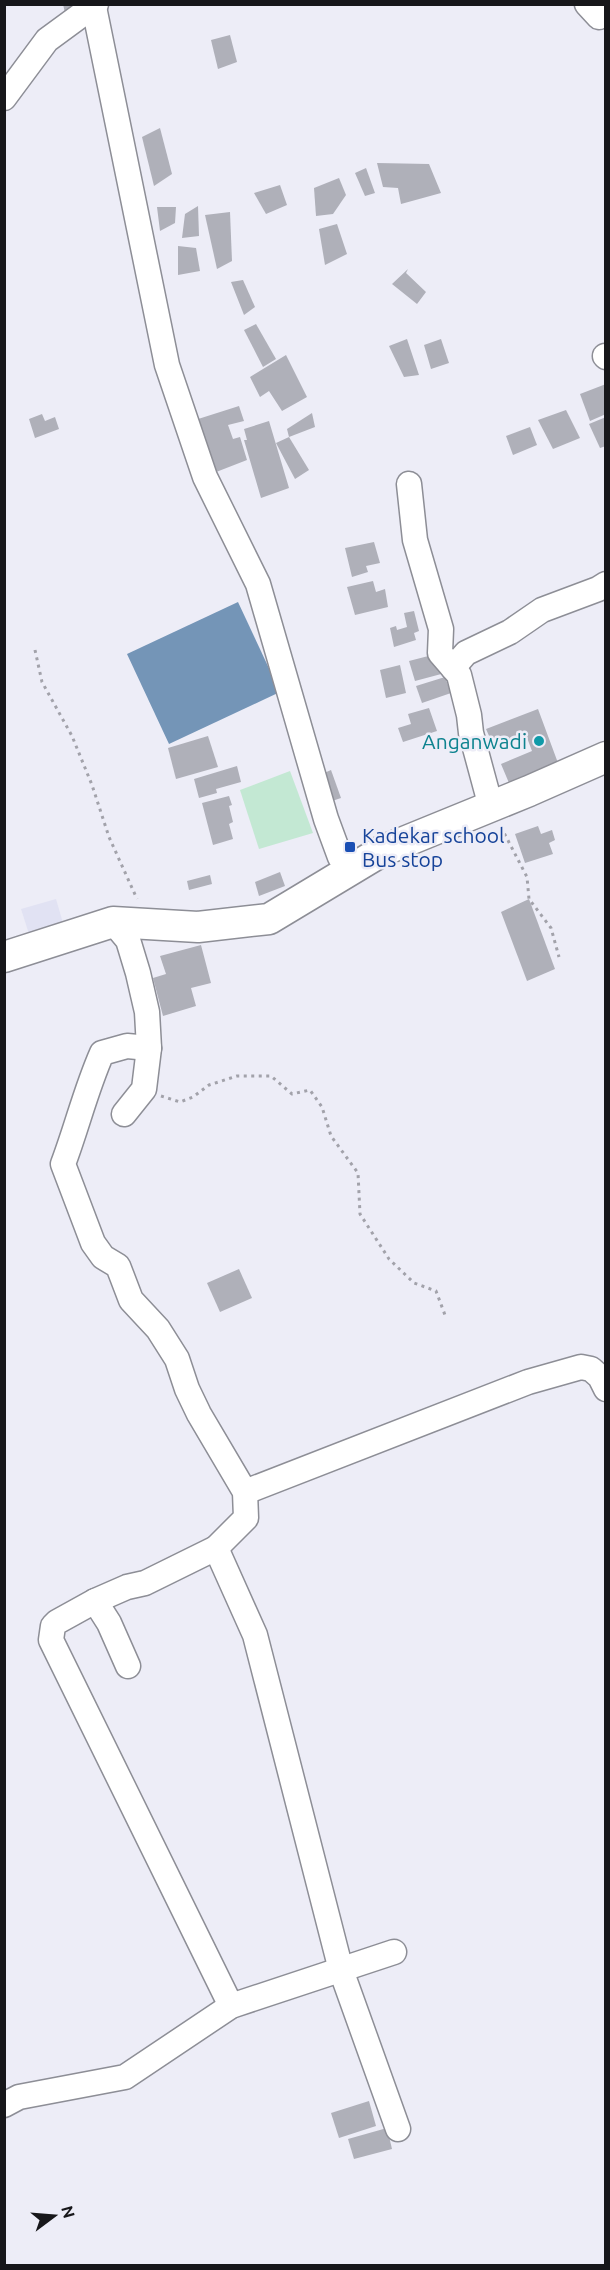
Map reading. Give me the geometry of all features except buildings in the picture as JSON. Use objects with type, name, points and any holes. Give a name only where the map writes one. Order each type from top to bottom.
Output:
[{"type":"main road","points":[[4,957],[113,922],[198,927],[269,919],[382,851],[606,757]]},
{"type":"street","points":[[586,4],[599,17],[606,13]]},
{"type":"street","points":[[4,98],[47,40],[95,6],[167,365],[205,477],[258,584],[326,819],[340,857],[353,869]]},
{"type":"street","points":[[409,484],[415,540],[441,629],[440,653],[459,675],[490,807]]},
{"type":"street","points":[[453,668],[466,653],[510,632],[542,610],[598,590],[606,584]]},
{"type":"street","points":[[113,922],[128,940],[147,1012],[149,1048],[144,1089],[124,1114]]},
{"type":"street","points":[[149,1048],[127,1046],[102,1053],[88,1085],[77,1127],[63,1164],[93,1243],[103,1257],[118,1266],[130,1300],[159,1329],[177,1359],[187,1389],[199,1414],[245,1492],[246,1518],[216,1548],[145,1583],[126,1587],[95,1601],[57,1622],[53,1626],[51,1640],[231,2006]]},
{"type":"street","points":[[245,1492],[528,1382],[570,1370],[581,1367],[591,1369],[600,1377],[606,1389]]},
{"type":"street","points":[[216,1548],[255,1635],[341,1970],[398,2130]]},
{"type":"street","points":[[95,1601],[109,1623],[128,1666]]},
{"type":"street","points":[[4,2105],[19,2097],[125,2077],[231,2006],[394,1952]]},
{"type":"path","points":[[35,650],[42,682],[72,735],[109,837],[141,908]]},
{"type":"path","points":[[490,807],[527,877],[529,899],[551,928],[559,957]]},
{"type":"path","points":[[144,1089],[180,1102],[193,1097],[209,1085],[237,1076],[271,1076],[292,1094],[310,1090],[322,1107],[331,1136],[358,1173],[360,1214],[389,1259],[414,1283],[436,1292],[445,1315]]},
{"type":"shaded area","points":[[56,899],[63,923],[29,934],[21,909]]},
{"type":"green space","points":[[290,771],[313,833],[259,849],[240,790]]},
{"type":"water","points":[[238,602],[280,692],[169,744],[127,654]]},
{"type":"place","name":"Anganwadi","points":[[539,741]]},
{"type":"place","name":"Kadekar school Bus stop","points":[[350,847]]}]
